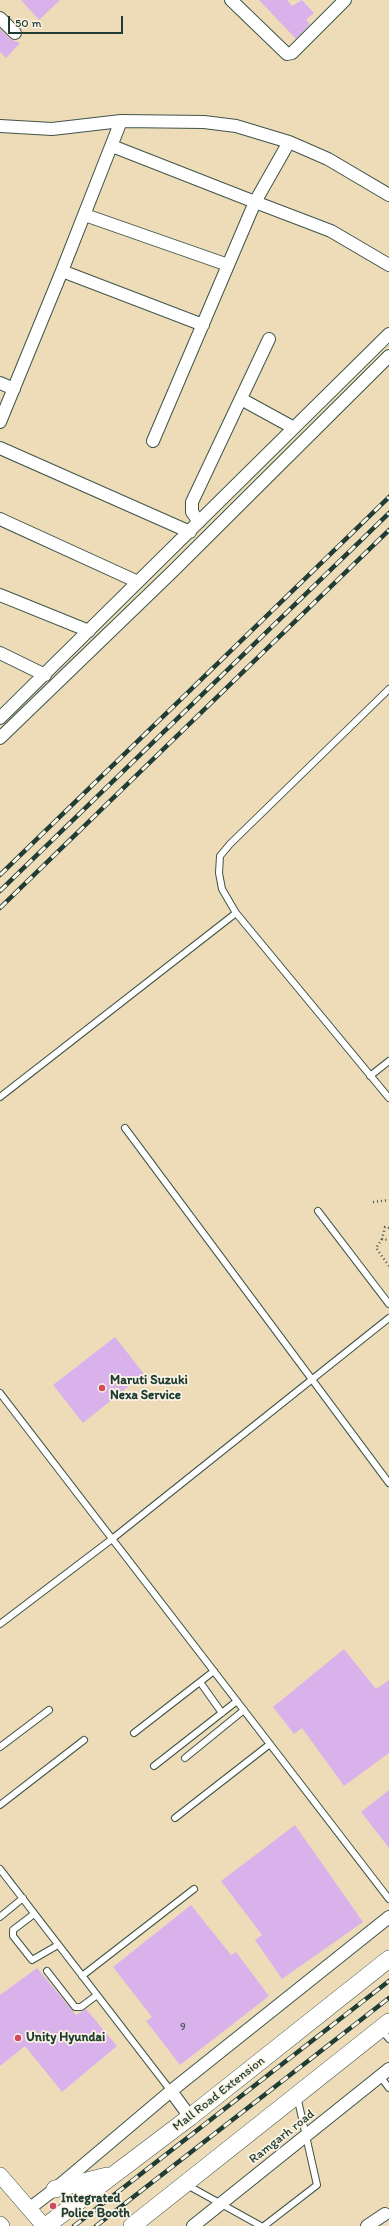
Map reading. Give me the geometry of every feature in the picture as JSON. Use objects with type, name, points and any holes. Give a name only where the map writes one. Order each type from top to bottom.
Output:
[{"type":"main road","name":"Mall Road Extension","points":[[45,2226],[190,2117],[389,1959]]},
{"type":"main road","points":[[132,2226],[297,2095],[386,2030]]},
{"type":"main road","points":[[55,2189],[115,2174]]},
{"type":"street","points":[[231,0],[287,54],[292,53],[345,0]]},
{"type":"street","points":[[0,18],[15,33]]},
{"type":"street","points":[[0,422],[85,215],[121,121]]},
{"type":"street","points":[[0,126],[52,129],[121,121],[204,122],[236,126],[289,142],[334,163],[389,195]]},
{"type":"street","points":[[154,441],[255,202],[289,142]]},
{"type":"street","points":[[112,146],[331,231],[389,265]]},
{"type":"street","points":[[85,215],[228,265]]},
{"type":"street","points":[[62,271],[203,325]]},
{"type":"street","points":[[0,718],[389,334]]},
{"type":"street","points":[[199,522],[192,512],[192,502],[270,339]]},
{"type":"street","points":[[0,738],[167,576],[389,356]]},
{"type":"street","points":[[0,382],[14,389]]},
{"type":"street","points":[[241,399],[294,428]]},
{"type":"street","points":[[0,448],[190,532]]},
{"type":"street","points":[[0,519],[138,582]]},
{"type":"street","points":[[0,595],[89,631]]},
{"type":"street","points":[[0,653],[45,675]]},
{"type":"street","points":[[30,2208],[55,2189],[171,2091],[389,1917]]},
{"type":"street","name":"Ramgarh road","points":[[198,2224],[220,2204],[384,2073]]},
{"type":"street","points":[[171,2091],[190,2117]]},
{"type":"street","points":[[0,2175],[45,2226]]},
{"type":"street","points":[[367,2226],[385,2214]]},
{"type":"lane","points":[[389,689],[230,844],[220,856],[219,873],[222,889],[236,913],[389,1098]]},
{"type":"lane","points":[[0,1097],[236,913]]},
{"type":"lane","points":[[370,1076],[389,1061]]},
{"type":"lane","points":[[125,1128],[311,1381],[389,1483]]},
{"type":"lane","points":[[318,1211],[389,1304]]},
{"type":"lane","points":[[0,1624],[112,1539],[389,1318]]},
{"type":"lane","points":[[0,1393],[389,1899]]},
{"type":"lane","points":[[134,1733],[214,1671]]},
{"type":"lane","points":[[200,1682],[222,1713]]},
{"type":"lane","points":[[154,1766],[237,1701]]},
{"type":"lane","points":[[0,1747],[49,1710]]},
{"type":"lane","points":[[185,1758],[244,1710]]},
{"type":"lane","points":[[0,1806],[84,1740]]},
{"type":"lane","points":[[175,1818],[270,1744]]},
{"type":"lane","points":[[0,1869],[171,2091]]},
{"type":"lane","points":[[82,1976],[194,1889]]},
{"type":"lane","points":[[0,1917],[23,1898]]},
{"type":"lane","points":[[34,1914],[13,1930],[13,1936],[32,1960],[58,1945]]},
{"type":"lane","points":[[48,1971],[75,2007],[81,2007],[97,1995]]},
{"type":"lane","points":[[384,2073],[389,2088]]},
{"type":"lane","points":[[264,2226],[317,2186],[297,2095]]},
{"type":"lane","points":[[185,2184],[261,2226]]},
{"type":"path","points":[[373,1202],[389,1200]]},
{"type":"path","points":[[389,1228],[385,1227],[382,1239],[376,1248],[389,1266]]},
{"type":"path","points":[[382,1239],[389,1240]]},
{"type":"building","points":[[21,0],[60,0],[39,20]]},
{"type":"building","points":[[259,0],[287,0],[292,6],[302,0],[314,13],[306,20],[310,24],[296,39]]},
{"type":"building","points":[[0,29],[10,39],[20,43],[6,58],[0,52]]},
{"type":"building","points":[[115,1337],[144,1374],[83,1423],[53,1385]]},
{"type":"building","points":[[344,1649],[376,1689],[389,1680],[389,1753],[344,1786],[302,1728],[294,1734],[273,1707]]},
{"type":"building","points":[[389,1790],[389,1848],[361,1812]]},
{"type":"building","points":[[295,1825],[363,1922],[282,1979],[255,1940],[262,1935],[221,1881]]},
{"type":"building","points":[[191,1905],[231,1955],[236,1952],[269,1996],[180,2065],[146,2021],[152,2017],[113,1967]]},
{"type":"building","points":[[37,1968],[76,2015],[86,2009],[117,2046],[62,2092],[25,2046],[0,2066],[0,1995]]},
{"type":"railway","points":[[0,875],[389,497]]},
{"type":"railway","points":[[0,891],[389,513]]},
{"type":"railway","points":[[0,908],[389,530]]},
{"type":"railway","points":[[74,2226],[389,1981]]},
{"type":"railway","points":[[96,2226],[389,1998]]},
{"type":"place","name":"Maruti Suzuki Nexa Service","points":[[102,1388]]},
{"type":"place","name":"Unity Hyundai","points":[[18,2038]]},
{"type":"place","name":"Integrated Police Booth","points":[[53,2206]]}]
